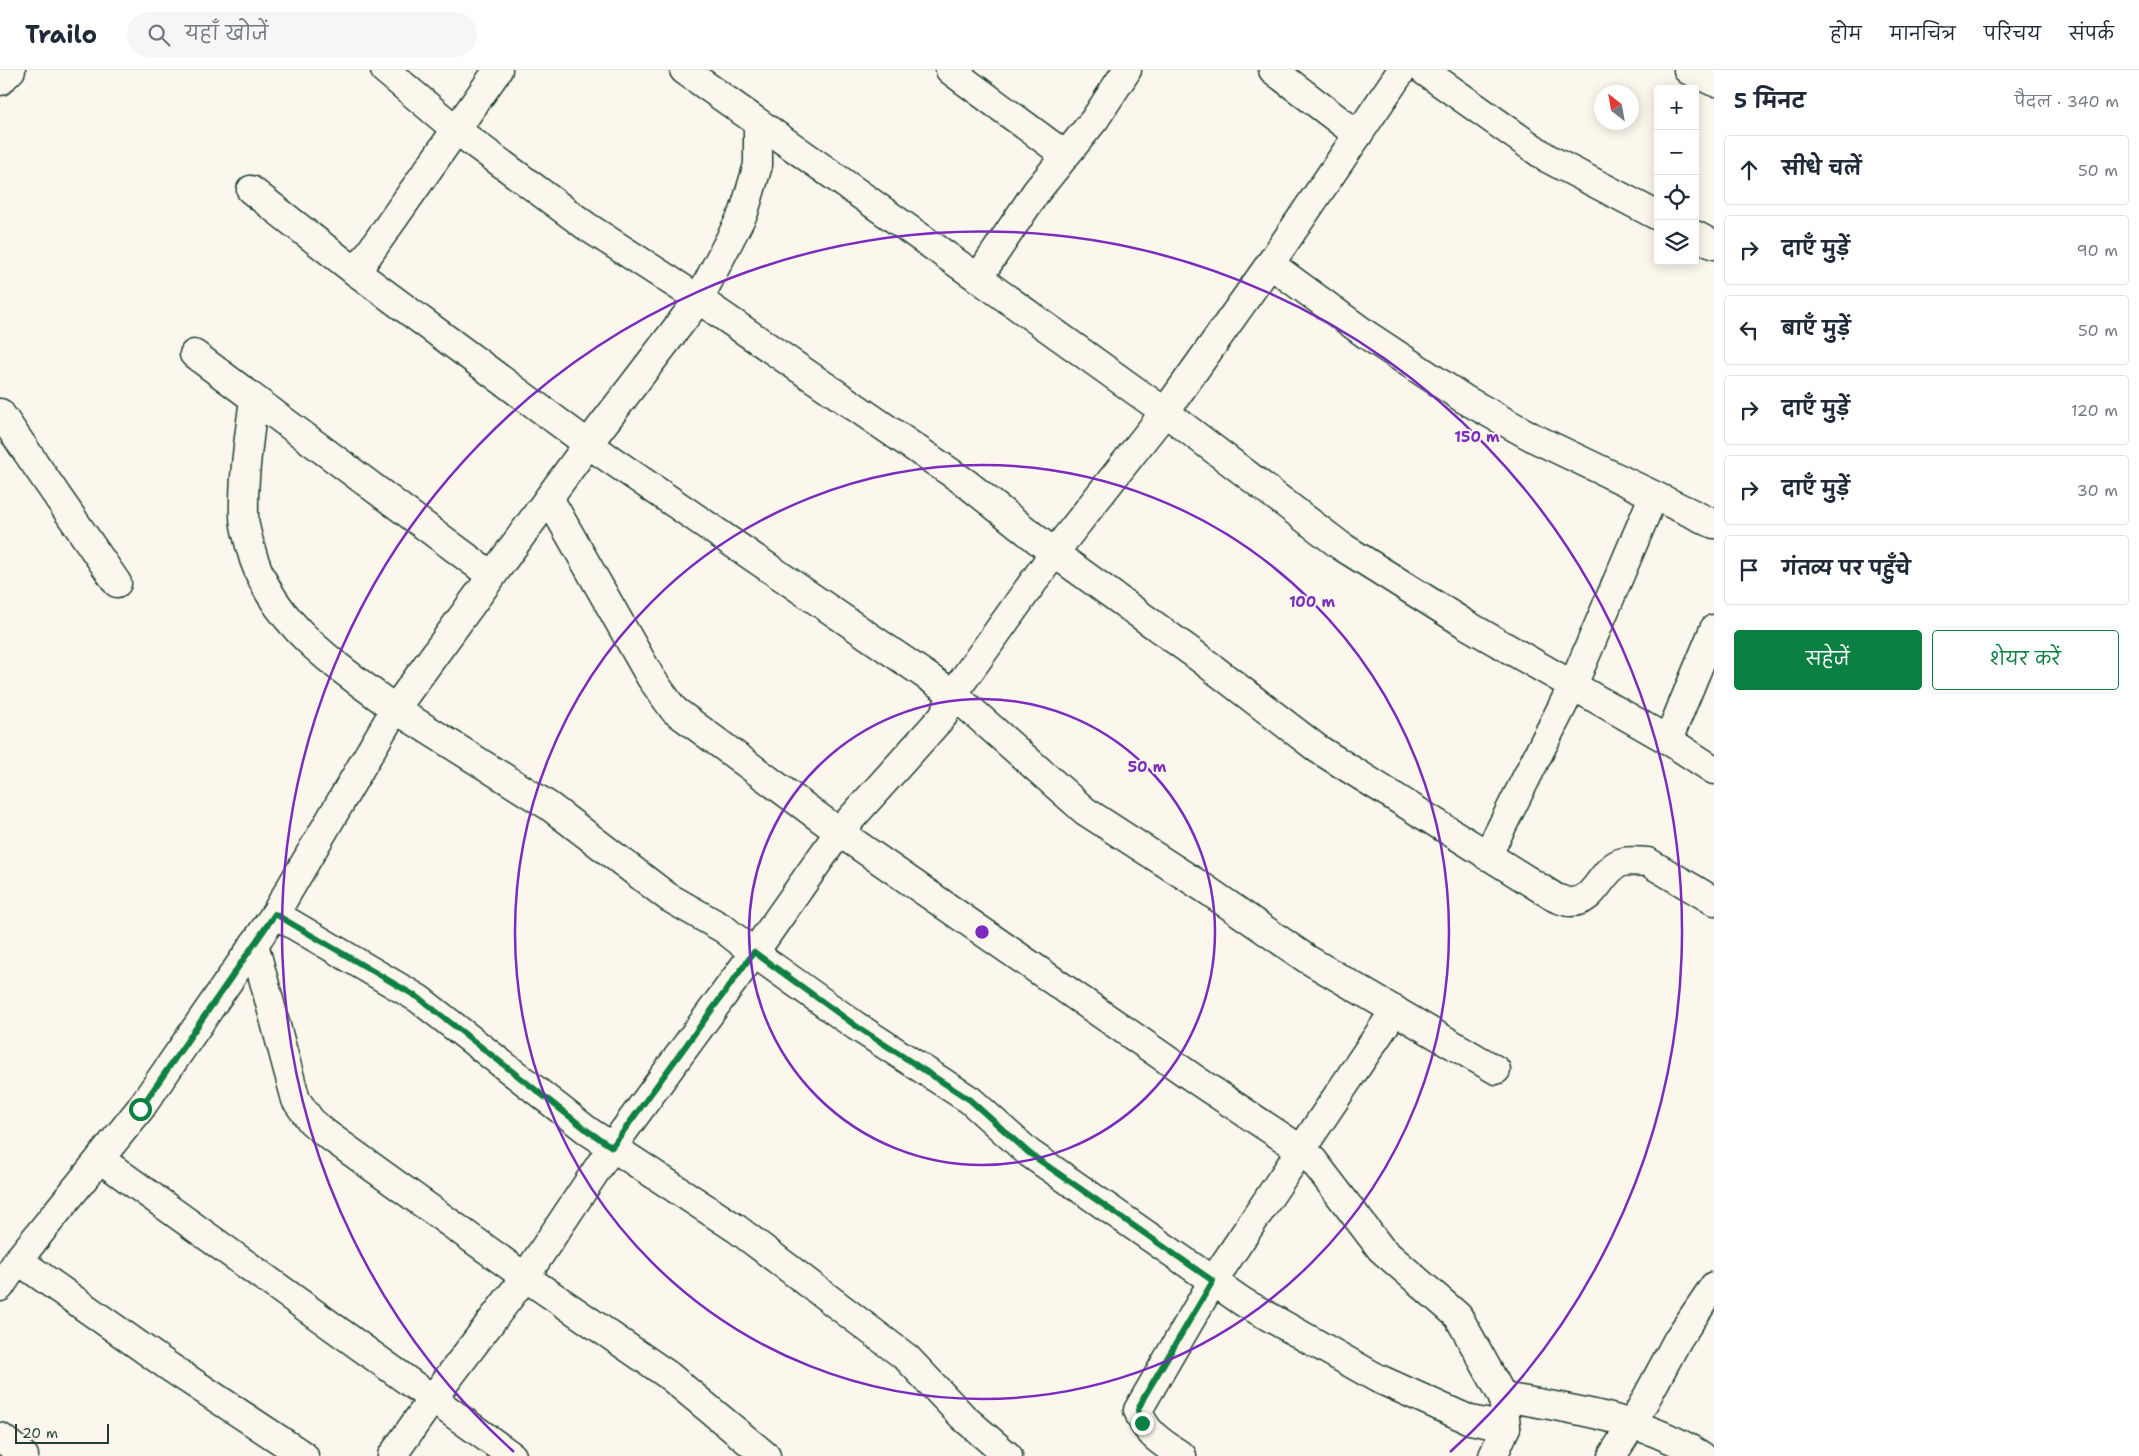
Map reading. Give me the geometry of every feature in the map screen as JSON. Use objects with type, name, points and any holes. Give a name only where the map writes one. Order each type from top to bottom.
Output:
[{"type":"street","points":[[0,81],[11,70]]},
{"type":"street","points":[[385,70],[455,129],[586,226],[699,299],[966,483],[1054,553],[1193,653],[1318,749],[1487,856],[1556,898],[1571,902],[1590,896],[1612,869],[1622,862],[1648,862],[1714,901]]},
{"type":"street","points":[[356,272],[498,70]]},
{"type":"street","points":[[684,70],[1165,412],[1341,546],[1467,625],[1668,740],[1714,770]]},
{"type":"street","points":[[950,70],[1066,155]]},
{"type":"street","points":[[978,278],[1036,192],[1095,119],[1128,70]]},
{"type":"street","points":[[1273,70],[1358,134]]},
{"type":"street","points":[[392,1456],[433,1398],[525,1277],[612,1147],[839,832],[942,716],[953,694],[1054,553],[1165,412],[1270,264],[1402,70]]},
{"type":"street","points":[[1423,70],[1547,158],[1654,214]]},
{"type":"street","points":[[1688,70],[1714,82]]},
{"type":"street","points":[[0,1287],[18,1260],[140,1109],[275,914],[396,709],[588,444],[699,299],[744,212],[758,165],[758,123]]},
{"type":"street","points":[[251,190],[356,272],[588,444],[953,694],[1085,811],[1207,890],[1307,960],[1496,1070]]},
{"type":"street","points":[[1699,237],[1714,245]]},
{"type":"street","points":[[1270,264],[1367,335],[1464,399],[1534,438],[1714,524]]},
{"type":"street","points":[[194,354],[492,576]]},
{"type":"street","points":[[254,399],[246,462],[244,518],[256,570],[280,611],[321,655],[396,709],[549,806],[668,897],[724,929],[856,1026],[970,1100],[1029,1153],[1243,1302],[1377,1378],[1470,1420],[1506,1427]]},
{"type":"street","points":[[0,413],[117,583]]},
{"type":"street","points":[[1487,856],[1573,685],[1653,496]]},
{"type":"street","points":[[549,498],[651,678],[674,710],[839,832],[1202,1084],[1309,1155],[1335,1186],[1382,1249],[1458,1316],[1503,1396],[1506,1427],[1493,1456]]},
{"type":"street","points":[[1668,740],[1714,629]]},
{"type":"street","points":[[275,914],[419,998],[588,1131],[737,1229],[908,1358],[964,1417],[1008,1456]]},
{"type":"street","points":[[254,944],[296,1100],[312,1121],[325,1133],[525,1277],[668,1375],[766,1456]]},
{"type":"street","points":[[1182,1456],[1156,1440],[1142,1423],[1138,1410],[1213,1281],[1395,1010]]},
{"type":"street","points":[[100,1159],[512,1456]]},
{"type":"street","points":[[18,1260],[168,1366],[304,1456]]},
{"type":"street","points":[[1612,1456],[1633,1423],[1678,1339],[1714,1286]]},
{"type":"street","points":[[1503,1396],[1607,1416],[1633,1423],[1702,1456]]},
{"type":"street","points":[[0,1437],[24,1456]]},
{"type":"route","points":[[140,1109],[275,914],[419,998],[588,1131],[612,1147],[754,952],[856,1026],[970,1100],[1029,1153],[1213,1281],[1144,1397],[1138,1410],[1142,1423]]}]
